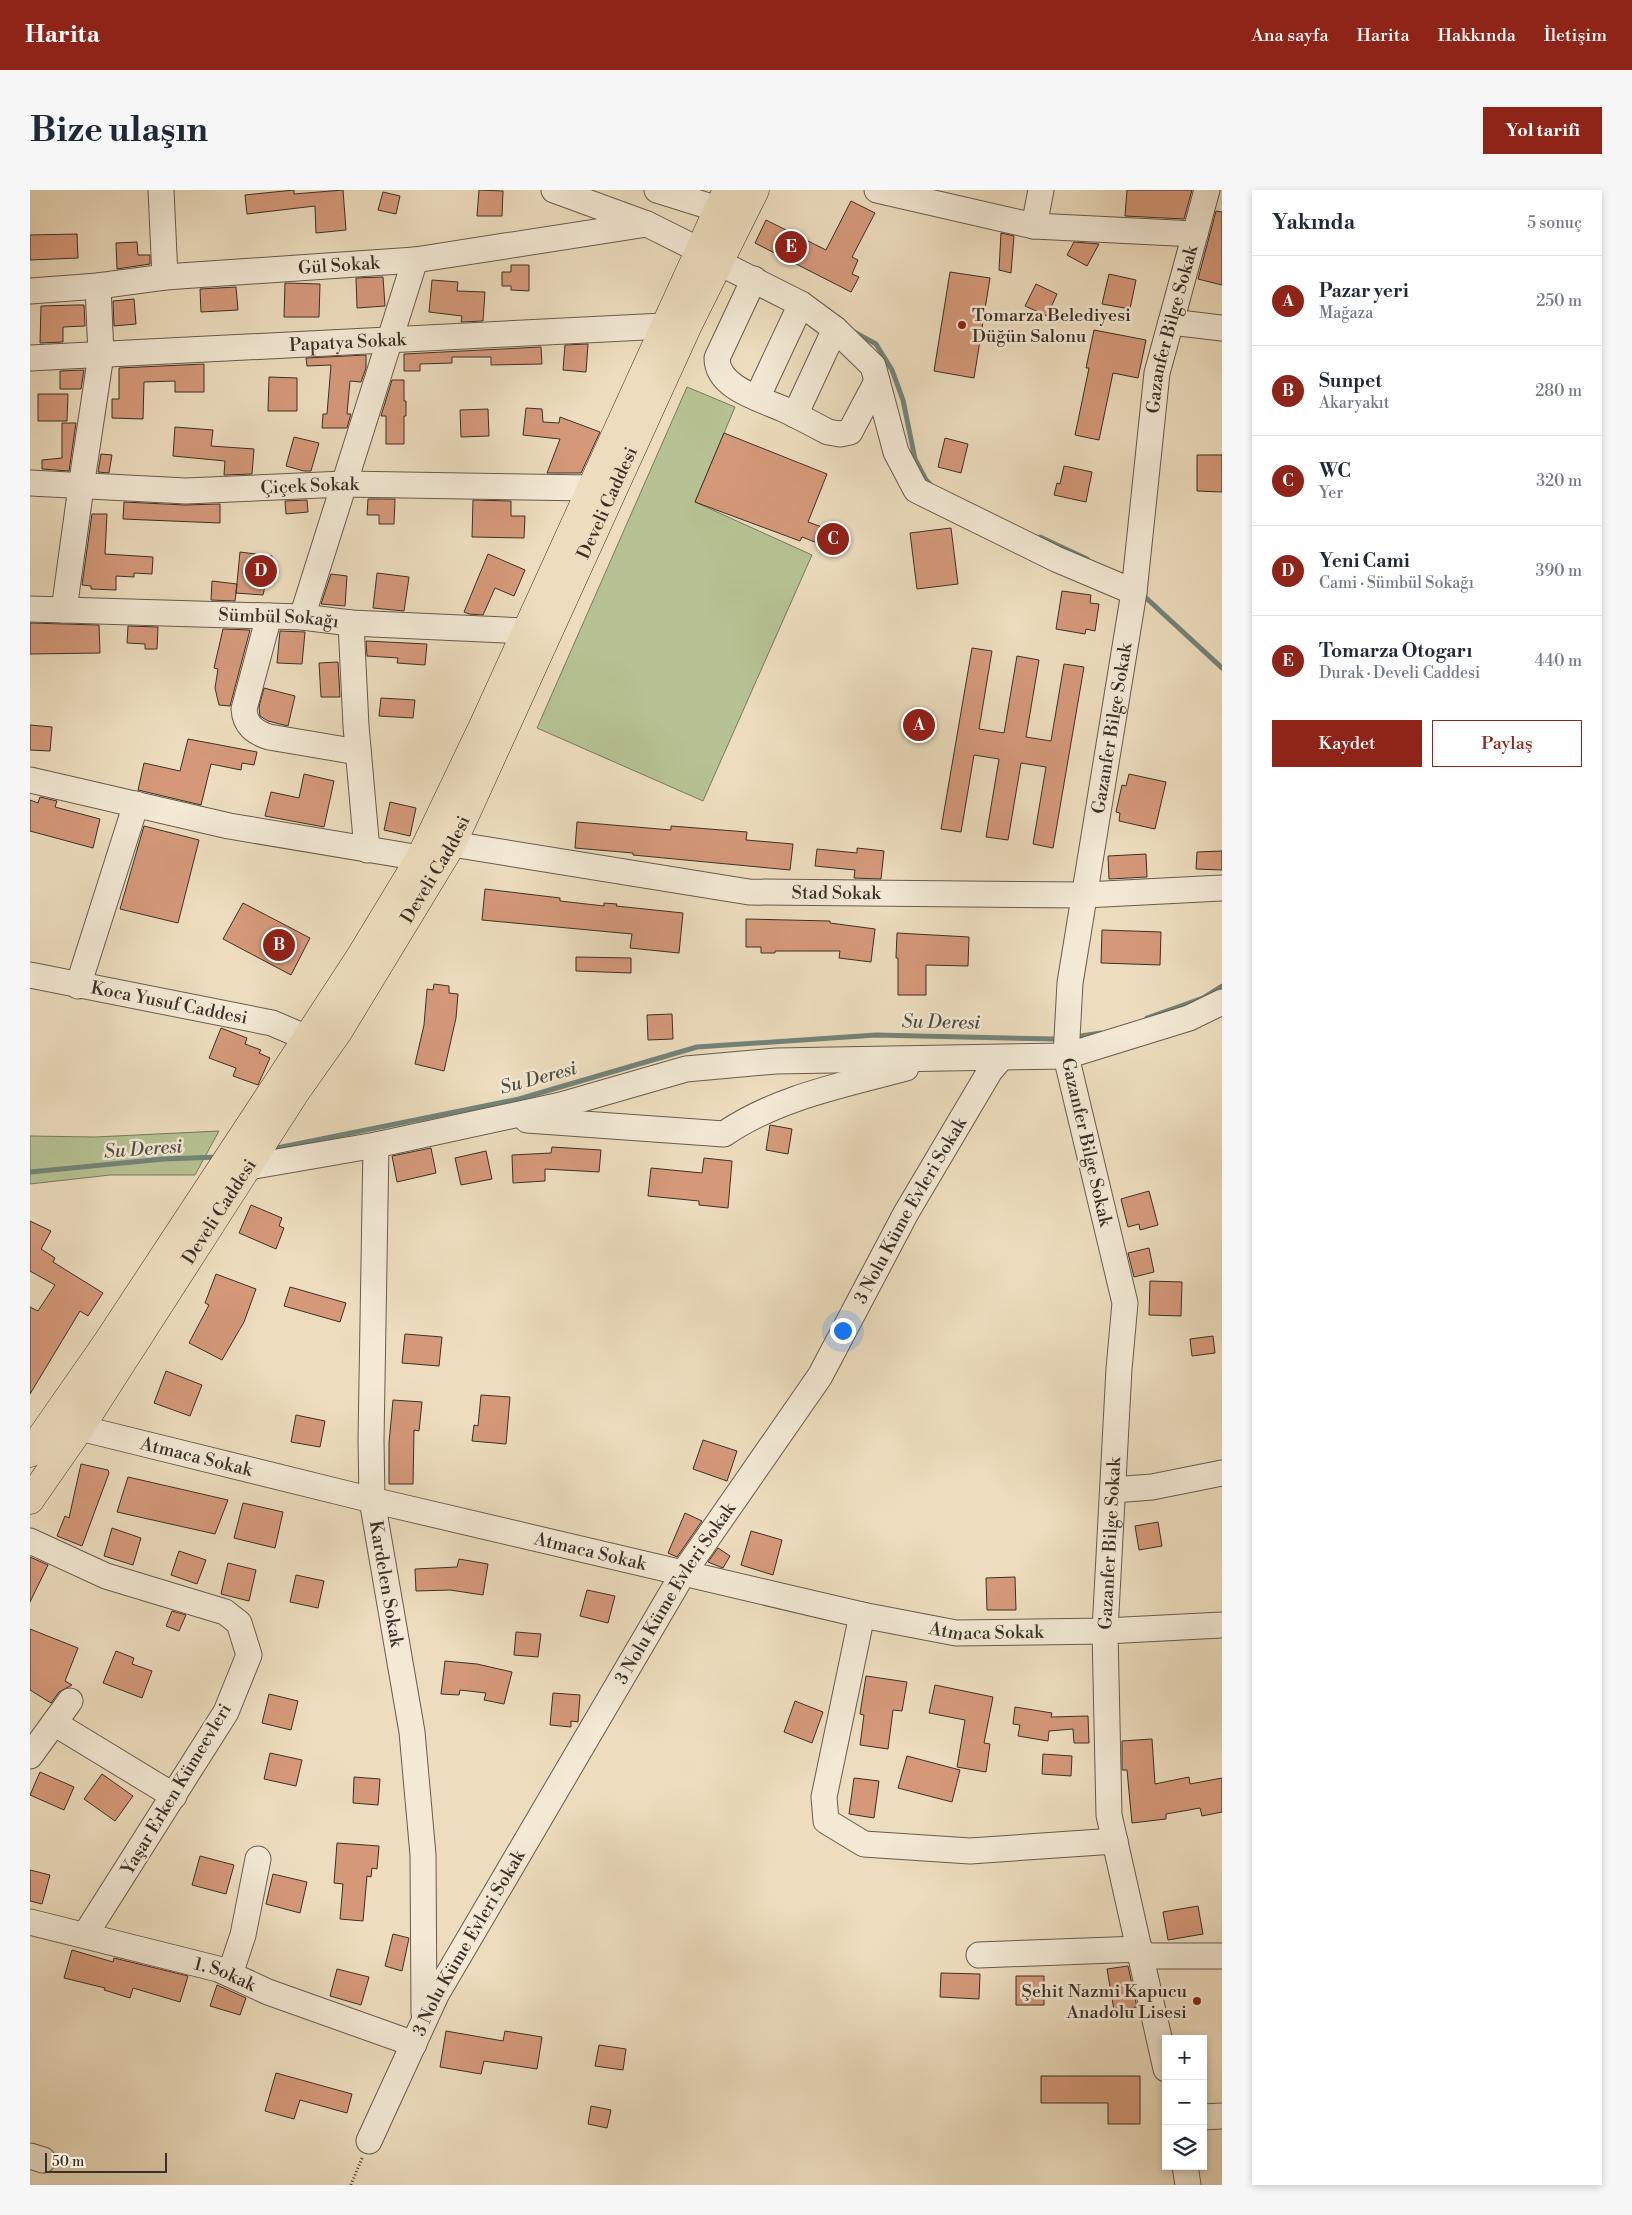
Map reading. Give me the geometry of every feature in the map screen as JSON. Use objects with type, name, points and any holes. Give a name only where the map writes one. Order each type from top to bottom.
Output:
[{"type":"main road","name":"Develi Caddesi","points":[[30,1500],[80,1428],[243,1163],[307,1038],[360,958],[420,858],[526,631],[664,326],[708,256],[755,190]]},
{"type":"main road","name":"Develi Caddesi","points":[[259,1131],[338,1032],[452,844],[708,256],[723,200]]},
{"type":"main road","name":"Develi Caddesi","points":[[30,1453],[108,1341],[243,1163]]},
{"type":"street","points":[[161,190],[165,277]]},
{"type":"street","points":[[554,190],[647,224],[801,304],[835,329],[873,366],[896,452],[916,490],[1056,559],[1134,592]]},
{"type":"street","points":[[877,190],[1034,226],[1195,234]]},
{"type":"street","points":[[1034,226],[1041,190]]},
{"type":"street","points":[[647,224],[667,192],[723,200]]},
{"type":"street","name":"Gazanfer Bilge Sokak","points":[[1162,2051],[1109,1815],[1105,1631],[1125,1303],[1066,1056],[1070,984],[1134,592],[1157,373],[1195,234],[1212,194]]},
{"type":"street","name":"Gül Sokak","points":[[30,290],[98,286],[165,277],[415,260],[647,224]]},
{"type":"street","points":[[302,617],[415,260]]},
{"type":"street","points":[[754,279],[720,350],[717,365],[722,374],[735,386],[828,432],[840,434],[850,432],[877,381]]},
{"type":"street","points":[[64,610],[80,486],[101,355],[98,286]]},
{"type":"street","points":[[757,398],[801,304]]},
{"type":"street","points":[[1171,322],[1222,328]]},
{"type":"street","name":"Papatya Sokak","points":[[30,358],[664,326]]},
{"type":"street","points":[[795,415],[835,329]]},
{"type":"street","name":"Çiçek Sokak","points":[[30,483],[186,492],[344,484],[590,488]]},
{"type":"street","name":"Sümbül Sokağı","points":[[30,609],[302,617],[351,623],[526,631]]},
{"type":"street","points":[[269,616],[244,709],[246,720],[258,734],[358,752]]},
{"type":"street","points":[[351,623],[358,752],[367,850]]},
{"type":"street","points":[[30,780],[229,826],[420,858]]},
{"type":"street","points":[[78,986],[136,804]]},
{"type":"street","name":"Stad Sokak","points":[[452,844],[749,892],[1085,895],[1222,888]]},
{"type":"street","name":"Koca Yusuf Caddesi","points":[[30,975],[272,1023],[307,1038]]},
{"type":"street","points":[[243,1163],[376,1145],[561,1105],[686,1069],[776,1061],[1066,1056],[1189,1018],[1222,1002]]},
{"type":"street","points":[[500,1118],[724,1134],[737,1125],[785,1101],[944,1058]]},
{"type":"street","name":"3 Nolu Küme Evleri Sokak","points":[[369,2141],[441,1986],[684,1572],[820,1376],[906,1213],[990,1071],[1001,1058]]},
{"type":"street","name":"Kardelen Sokak","points":[[376,1145],[371,1440],[372,1500],[412,1732],[423,1856],[424,2022]]},
{"type":"street","name":"Atmaca Sokak","points":[[80,1428],[372,1500],[862,1615],[956,1633],[1105,1631],[1222,1626]]},
{"type":"street","points":[[1113,1490],[1152,1487],[1222,1473]]},
{"type":"street","name":"Yaşar Erken Kümeevleri","points":[[30,1541],[106,1576],[225,1612],[239,1623],[249,1655],[226,1712],[85,1936]]},
{"type":"street","points":[[862,1615],[824,1797],[826,1820],[864,1844],[970,1851],[1115,1841]]},
{"type":"street","points":[[30,1756],[70,1701]]},
{"type":"street","points":[[54,1723],[174,1796]]},
{"type":"street","points":[[230,1974],[243,1935],[258,1859]]},
{"type":"street","name":"1. Sokak","points":[[30,1922],[218,1969],[268,1992],[414,2044]]},
{"type":"street","points":[[979,1955],[1140,1952],[1222,1956]]},
{"type":"street","points":[[1207,2117],[1222,2116]]},
{"type":"street","points":[[1186,2170],[1188,2185]]},
{"type":"path","points":[[351,2185],[369,2141]]},
{"type":"green space","points":[[687,387],[735,407],[695,502],[812,555],[703,801],[537,728]]},
{"type":"green space","points":[[219,1131],[195,1175],[110,1175],[30,1184],[30,1136],[95,1137]]},
{"type":"building","points":[[294,190],[294,194],[343,190],[346,230],[316,233],[315,206],[247,214],[245,195]]},
{"type":"building","points":[[479,190],[503,191],[502,216],[477,216]]},
{"type":"building","points":[[1127,190],[1192,190],[1184,219],[1125,216]]},
{"type":"building","points":[[383,192],[400,196],[396,214],[378,210]]},
{"type":"building","points":[[851,201],[875,213],[852,257],[858,260],[852,274],[859,277],[851,292],[755,243],[766,220],[826,250]]},
{"type":"building","points":[[1216,211],[1222,212],[1222,285],[1198,279]]},
{"type":"building","points":[[1001,233],[1014,236],[1011,273],[999,270]]},
{"type":"building","points":[[77,234],[78,258],[30,260],[30,235]]},
{"type":"building","points":[[137,242],[138,255],[150,255],[150,264],[117,269],[116,243]]},
{"type":"building","points":[[1074,242],[1099,244],[1087,266],[1067,255]]},
{"type":"building","points":[[511,265],[529,265],[529,291],[511,290],[511,286],[502,286],[502,272],[511,272]]},
{"type":"building","name":"Tomarza Belediyesi Düğün Salonu","points":[[950,272],[990,278],[974,378],[934,371]]},
{"type":"building","points":[[1109,274],[1136,280],[1130,309],[1102,304]]},
{"type":"building","points":[[383,277],[385,306],[357,308],[356,278]]},
{"type":"building","points":[[432,280],[458,282],[457,291],[485,292],[483,321],[461,322],[462,316],[429,312]]},
{"type":"building","points":[[285,283],[320,284],[319,317],[284,317]]},
{"type":"building","points":[[1036,284],[1057,294],[1047,316],[1025,306]]},
{"type":"building","points":[[236,287],[238,310],[201,312],[200,289]]},
{"type":"building","points":[[134,299],[136,324],[114,326],[113,301]]},
{"type":"building","points":[[84,305],[85,326],[63,327],[63,342],[40,343],[41,306]]},
{"type":"building","points":[[1094,330],[1146,340],[1138,378],[1113,373],[1099,440],[1075,435],[1089,368],[1086,368]]},
{"type":"building","points":[[588,344],[586,372],[563,370],[565,345]]},
{"type":"building","points":[[541,347],[542,364],[491,365],[491,357],[452,357],[452,363],[420,364],[420,371],[404,371],[404,354]]},
{"type":"building","points":[[366,355],[366,368],[361,382],[350,381],[347,414],[351,414],[347,428],[322,428],[323,414],[327,414],[331,365],[307,366],[306,358]]},
{"type":"building","points":[[204,364],[204,392],[175,392],[175,381],[144,382],[143,419],[112,418],[112,399],[119,399],[119,368]]},
{"type":"building","points":[[84,370],[81,389],[60,389],[60,371]]},
{"type":"building","points":[[269,377],[297,378],[297,411],[268,411]]},
{"type":"building","points":[[392,380],[404,380],[406,416],[404,416],[404,444],[386,444],[386,416],[381,416]]},
{"type":"building","points":[[38,394],[68,394],[67,421],[38,421]]},
{"type":"building","points":[[526,408],[542,409],[543,422],[559,423],[560,417],[600,432],[581,473],[547,473],[560,439],[523,435]]},
{"type":"building","points":[[488,409],[489,436],[461,437],[460,410]]},
{"type":"building","points":[[62,423],[76,423],[69,471],[42,469],[42,460],[62,458]]},
{"type":"building","points":[[175,427],[213,430],[211,446],[254,449],[252,474],[224,475],[225,461],[173,456]]},
{"type":"building","points":[[724,433],[827,474],[808,522],[844,535],[838,551],[802,537],[800,541],[695,502]]},
{"type":"building","points":[[294,437],[319,443],[311,471],[286,466]]},
{"type":"building","points":[[945,438],[968,444],[961,473],[938,467]]},
{"type":"building","points":[[101,454],[112,455],[109,473],[98,472]]},
{"type":"building","points":[[1197,455],[1222,455],[1222,492],[1197,491]]},
{"type":"building","points":[[1064,466],[1092,472],[1086,502],[1054,495],[1057,483],[1060,484]]},
{"type":"building","points":[[368,499],[395,499],[394,524],[379,524],[379,515],[367,515]]},
{"type":"building","points":[[307,500],[308,512],[286,514],[285,501]]},
{"type":"building","points":[[473,500],[511,501],[511,516],[525,516],[524,538],[472,537]]},
{"type":"building","points":[[124,502],[185,505],[220,504],[220,523],[123,519]]},
{"type":"building","points":[[92,514],[107,514],[105,554],[153,557],[152,574],[134,573],[134,577],[116,576],[116,590],[91,589],[91,586],[82,585]]},
{"type":"building","points":[[951,528],[958,584],[917,589],[910,533]]},
{"type":"building","points":[[240,552],[272,556],[263,595],[236,593]]},
{"type":"building","points":[[488,554],[525,570],[514,596],[495,588],[483,615],[469,614],[464,612]]},
{"type":"building","points":[[377,573],[409,577],[404,611],[373,608]]},
{"type":"building","points":[[331,574],[347,576],[345,606],[321,604]]},
{"type":"building","points":[[212,581],[237,584],[235,601],[211,600]]},
{"type":"building","points":[[1062,591],[1091,595],[1090,603],[1099,604],[1095,631],[1086,629],[1085,634],[1056,629]]},
{"type":"building","points":[[30,623],[99,625],[100,653],[30,654]]},
{"type":"building","points":[[128,626],[158,627],[157,649],[145,649],[145,644],[127,643]]},
{"type":"building","points":[[223,629],[250,630],[230,706],[219,705],[215,688],[218,669],[214,668]]},
{"type":"building","points":[[280,631],[305,632],[302,664],[277,663]]},
{"type":"building","points":[[366,641],[427,644],[425,665],[397,663],[398,658],[367,656]]},
{"type":"building","points":[[972,648],[992,651],[979,729],[1004,733],[1017,656],[1039,660],[1026,737],[1051,741],[1064,664],[1084,667],[1053,848],[1033,844],[1046,767],[1021,763],[1008,840],[986,837],[999,759],[974,755],[961,832],[941,829]]},
{"type":"building","points":[[338,662],[340,697],[321,697],[319,663]]},
{"type":"building","points":[[264,688],[295,696],[288,726],[268,721],[260,716],[259,707]]},
{"type":"building","points":[[381,698],[415,700],[413,718],[379,716]]},
{"type":"building","points":[[30,725],[52,727],[50,751],[30,750]]},
{"type":"building","points":[[188,739],[257,752],[254,765],[242,763],[241,770],[211,764],[201,805],[138,790],[144,763],[180,771]]},
{"type":"building","points":[[304,774],[334,781],[324,827],[265,816],[271,792],[299,798]]},
{"type":"building","points":[[1129,774],[1166,782],[1155,829],[1119,821],[1120,813],[1116,812],[1122,785],[1126,786]]},
{"type":"building","points":[[40,797],[57,801],[55,807],[100,819],[93,848],[30,831],[30,800],[38,803]]},
{"type":"building","points":[[390,802],[416,808],[410,836],[384,830]]},
{"type":"building","points":[[577,822],[671,830],[671,826],[747,832],[746,840],[793,844],[790,870],[575,848]]},
{"type":"building","points":[[144,826],[199,840],[178,923],[120,909]]},
{"type":"building","points":[[857,848],[884,851],[881,879],[854,878],[855,870],[815,866],[817,849],[857,853]]},
{"type":"building","points":[[1222,851],[1222,870],[1196,869],[1197,852]]},
{"type":"building","points":[[1146,854],[1147,877],[1109,879],[1108,856]]},
{"type":"building","points":[[485,889],[560,898],[560,901],[604,906],[604,903],[617,904],[616,906],[683,913],[679,953],[630,948],[632,934],[482,920]]},
{"type":"building","points":[[243,903],[310,938],[291,975],[223,939]]},
{"type":"building","points":[[746,919],[830,921],[830,923],[875,929],[871,962],[839,958],[840,951],[775,951],[775,953],[761,953],[761,947],[746,947]]},
{"type":"building","points":[[1102,930],[1161,932],[1160,965],[1101,963]]},
{"type":"building","points":[[897,933],[969,937],[968,966],[926,965],[926,995],[898,995]]},
{"type":"building","points":[[576,957],[631,958],[631,973],[576,971]]},
{"type":"building","points":[[434,984],[449,986],[449,993],[458,994],[456,1018],[444,1071],[415,1064],[424,1025],[427,989],[433,990]]},
{"type":"building","points":[[672,1014],[673,1039],[648,1040],[647,1015]]},
{"type":"building","points":[[221,1028],[247,1038],[245,1044],[261,1050],[259,1053],[270,1058],[258,1085],[233,1076],[236,1068],[209,1058]]},
{"type":"building","points":[[770,1125],[792,1129],[788,1154],[766,1150]]},
{"type":"building","points":[[552,1147],[601,1150],[599,1172],[545,1169],[545,1181],[513,1183],[512,1155],[551,1153]]},
{"type":"building","points":[[431,1148],[436,1173],[397,1182],[392,1156]]},
{"type":"building","points":[[486,1151],[492,1179],[461,1185],[455,1158]]},
{"type":"building","points":[[704,1158],[732,1161],[728,1208],[699,1205],[699,1201],[648,1196],[651,1168],[702,1173]]},
{"type":"building","points":[[1149,1191],[1158,1225],[1140,1230],[1139,1224],[1128,1227],[1121,1199]]},
{"type":"building","points":[[251,1205],[282,1218],[279,1226],[284,1228],[276,1249],[239,1233]]},
{"type":"building","points":[[30,1221],[51,1231],[41,1249],[55,1258],[53,1262],[103,1293],[88,1316],[80,1311],[30,1394],[30,1307],[38,1311],[55,1285],[30,1271]]},
{"type":"building","points":[[1149,1248],[1154,1272],[1134,1277],[1128,1253]]},
{"type":"building","points":[[216,1274],[256,1289],[244,1322],[222,1360],[189,1343],[209,1305],[205,1303]]},
{"type":"building","points":[[1150,1281],[1182,1282],[1181,1316],[1149,1315]]},
{"type":"building","points":[[290,1287],[346,1303],[340,1322],[284,1306]]},
{"type":"building","points":[[405,1334],[442,1337],[439,1366],[402,1363]]},
{"type":"building","points":[[1213,1336],[1215,1353],[1192,1356],[1190,1339]]},
{"type":"building","points":[[166,1371],[202,1385],[190,1416],[154,1403]]},
{"type":"building","points":[[481,1395],[510,1397],[506,1444],[472,1441],[474,1425],[478,1426]]},
{"type":"building","points":[[393,1400],[422,1402],[419,1431],[414,1430],[413,1484],[389,1484],[389,1443]]},
{"type":"building","points":[[296,1415],[325,1421],[320,1447],[291,1442]]},
{"type":"building","points":[[703,1440],[737,1451],[727,1481],[693,1469]]},
{"type":"building","points":[[81,1464],[108,1470],[109,1473],[82,1546],[57,1536],[65,1516],[69,1518]]},
{"type":"building","points":[[128,1477],[228,1500],[215,1534],[117,1512]]},
{"type":"building","points":[[243,1503],[283,1512],[275,1548],[234,1538]]},
{"type":"building","points":[[685,1513],[702,1521],[677,1557],[668,1553]]},
{"type":"building","points":[[1158,1522],[1162,1546],[1139,1550],[1135,1526]]},
{"type":"building","points":[[112,1528],[141,1538],[133,1565],[104,1556]]},
{"type":"building","points":[[751,1531],[782,1540],[773,1575],[741,1565]]},
{"type":"building","points":[[718,1548],[730,1556],[723,1568],[708,1562]]},
{"type":"building","points":[[179,1551],[206,1560],[197,1584],[171,1575]]},
{"type":"building","points":[[30,1557],[48,1565],[30,1602]]},
{"type":"building","points":[[459,1559],[488,1564],[483,1595],[450,1590],[416,1591],[415,1569],[457,1567]]},
{"type":"building","points":[[228,1563],[256,1570],[249,1601],[221,1594]]},
{"type":"building","points":[[296,1575],[324,1581],[318,1608],[290,1602]]},
{"type":"building","points":[[1015,1577],[1016,1610],[987,1610],[986,1578]]},
{"type":"building","points":[[587,1590],[615,1596],[608,1623],[580,1616]]},
{"type":"building","points":[[172,1611],[186,1615],[179,1631],[166,1626]]},
{"type":"building","points":[[30,1629],[78,1648],[65,1681],[72,1685],[59,1692],[51,1703],[30,1690]]},
{"type":"building","points":[[516,1632],[541,1634],[538,1657],[514,1655]]},
{"type":"building","points":[[116,1651],[134,1658],[132,1664],[152,1671],[142,1698],[103,1683]]},
{"type":"building","points":[[445,1661],[477,1664],[512,1672],[504,1704],[484,1700],[486,1693],[460,1690],[459,1695],[441,1694]]},
{"type":"building","points":[[866,1676],[907,1682],[902,1711],[893,1710],[888,1749],[860,1745],[864,1715],[860,1714]]},
{"type":"building","points":[[935,1685],[993,1697],[984,1743],[990,1744],[986,1772],[957,1767],[965,1720],[929,1713]]},
{"type":"building","points":[[553,1693],[580,1695],[578,1722],[571,1721],[571,1727],[550,1725]]},
{"type":"building","points":[[269,1694],[298,1701],[291,1730],[262,1723]]},
{"type":"building","points":[[795,1701],[823,1712],[812,1743],[784,1732]]},
{"type":"building","points":[[1015,1707],[1052,1713],[1051,1717],[1088,1716],[1089,1743],[1074,1743],[1073,1729],[1049,1731],[1048,1741],[1018,1736],[1020,1725],[1013,1724]]},
{"type":"building","points":[[1152,1739],[1155,1784],[1189,1777],[1190,1784],[1222,1778],[1222,1812],[1202,1816],[1200,1808],[1166,1814],[1166,1819],[1132,1823],[1127,1770],[1122,1770],[1122,1741]]},
{"type":"building","points":[[270,1753],[302,1760],[296,1786],[264,1779]]},
{"type":"building","points":[[1043,1754],[1072,1756],[1071,1776],[1042,1774]]},
{"type":"building","points":[[907,1756],[960,1770],[952,1802],[898,1788]]},
{"type":"building","points":[[40,1772],[74,1787],[64,1810],[30,1795]]},
{"type":"building","points":[[102,1774],[133,1796],[115,1821],[84,1799]]},
{"type":"building","points":[[354,1777],[380,1779],[378,1805],[353,1803]]},
{"type":"building","points":[[854,1778],[879,1781],[874,1818],[849,1814]]},
{"type":"building","points":[[337,1843],[379,1846],[377,1869],[372,1868],[371,1877],[367,1876],[363,1921],[340,1919],[343,1884],[334,1883]]},
{"type":"building","points":[[200,1856],[234,1865],[226,1894],[192,1885]]},
{"type":"building","points":[[30,1870],[50,1875],[42,1904],[30,1901]]},
{"type":"building","points":[[273,1874],[307,1882],[300,1913],[266,1904]]},
{"type":"building","points":[[1198,1906],[1203,1934],[1168,1940],[1163,1912]]},
{"type":"building","points":[[393,1934],[409,1938],[402,1971],[385,1966]]},
{"type":"building","points":[[72,1950],[113,1962],[114,1958],[188,1976],[180,2002],[133,1988],[130,1998],[104,1990],[105,1988],[64,1978]]},
{"type":"building","points":[[1128,1966],[1137,2007],[1114,2010],[1107,1969]]},
{"type":"building","points":[[337,1969],[369,1977],[361,2005],[330,1996]]},
{"type":"building","points":[[941,1973],[980,1974],[979,1999],[940,1997]]},
{"type":"building","points":[[1016,1976],[1044,1976],[1044,2005],[1016,2005]]},
{"type":"building","points":[[217,1985],[246,1998],[240,2015],[210,2006]]},
{"type":"building","points":[[446,2031],[503,2041],[505,2031],[542,2037],[537,2069],[484,2061],[481,2074],[440,2067]]},
{"type":"building","points":[[599,2045],[626,2049],[623,2070],[595,2066]]},
{"type":"building","points":[[276,2073],[352,2094],[347,2113],[300,2100],[294,2119],[265,2111]]},
{"type":"building","points":[[1041,2076],[1140,2076],[1140,2124],[1108,2124],[1108,2103],[1041,2103]]},
{"type":"building","points":[[591,2106],[611,2110],[607,2128],[588,2124]]},
{"type":"waterway","points":[[854,332],[876,344],[892,370],[903,400],[915,459],[926,480],[933,487]]},
{"type":"waterway","points":[[1040,537],[1087,559]]},
{"type":"waterway","points":[[1144,596],[1222,668]]},
{"type":"waterway","name":"Su Deresi","points":[[1147,1018],[1203,998],[1222,986]]},
{"type":"waterway","name":"Su Deresi","points":[[1081,1036],[1101,1033]]},
{"type":"waterway","name":"Su Deresi","points":[[272,1149],[519,1099],[697,1047],[876,1035],[1055,1039]]},
{"type":"waterway","name":"Su Deresi","points":[[30,1172],[164,1159],[219,1157]]},
{"type":"place","name":"Tomarza Otogarı","points":[[791,247]]},
{"type":"place","name":"Tomarza Belediyesi Düğün Salonu","points":[[962,325]]},
{"type":"place","name":"WC","points":[[833,539]]},
{"type":"place","name":"Yeni Cami","points":[[261,571]]},
{"type":"place","name":"Pazar yeri","points":[[919,725]]},
{"type":"place","name":"Sunpet","points":[[279,945]]},
{"type":"place","name":"Şehit Nazmi Kapucu Anadolu Lisesi","points":[[1197,2001]]}]
